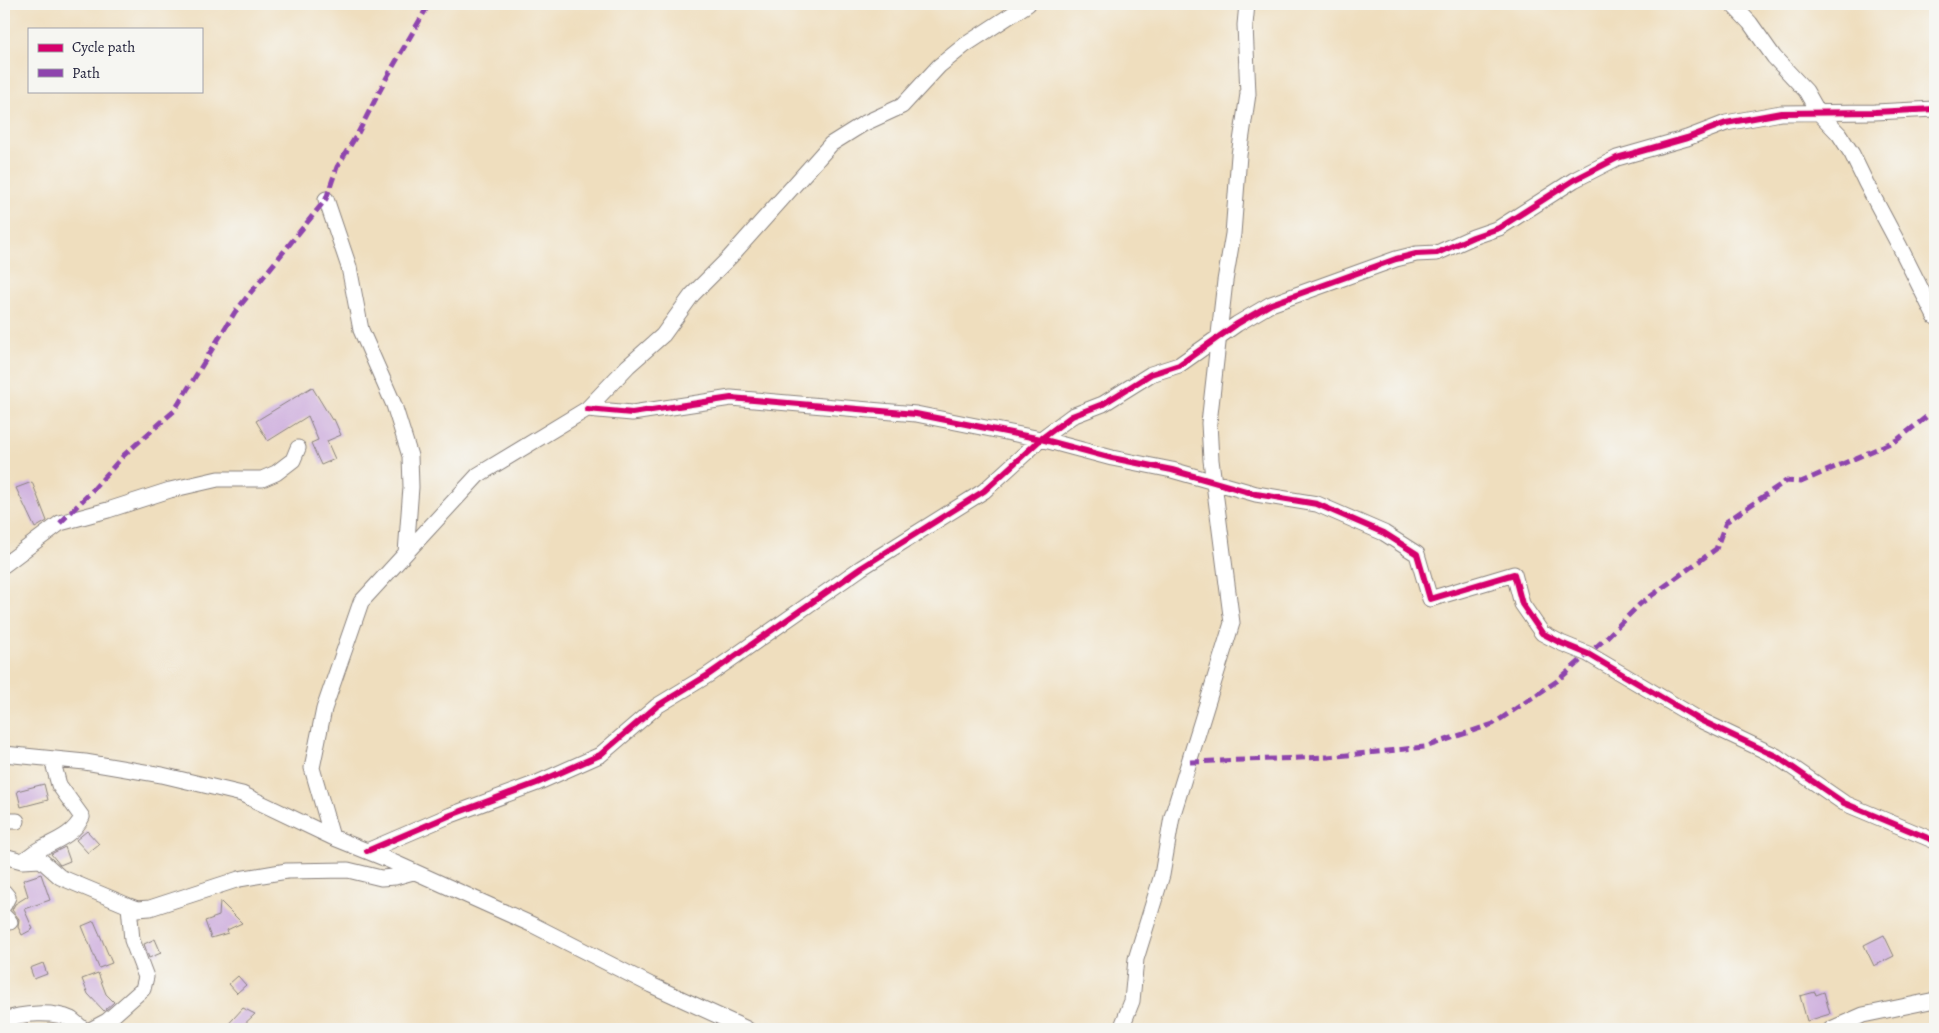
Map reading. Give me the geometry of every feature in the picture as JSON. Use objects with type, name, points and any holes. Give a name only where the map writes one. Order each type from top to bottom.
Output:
[{"type":"street","points":[[332,837],[312,768],[324,709],[361,602],[478,475],[587,409],[628,366],[663,335],[692,296],[730,257],[831,144],[863,124],[902,106],[939,66],[965,45],[1028,4]]},
{"type":"street","points":[[1122,1029],[1132,1001],[1136,959],[1162,875],[1172,817],[1232,623],[1211,460],[1209,423],[1233,234],[1248,94],[1244,25],[1247,4]]},
{"type":"street","points":[[1732,4],[1750,23],[1774,57],[1806,91],[1818,112],[1839,134],[1852,154],[1935,317]]},
{"type":"street","points":[[367,851],[451,815],[537,783],[600,755],[657,706],[708,675],[861,568],[984,491],[1041,439],[1072,416],[1103,404],[1151,374],[1179,365],[1237,324],[1271,304],[1396,258],[1416,254],[1437,253],[1498,228],[1574,180],[1617,158],[1678,141],[1726,123],[1781,113],[1935,109]]},
{"type":"street","points":[[326,199],[349,267],[361,330],[394,405],[410,456],[406,553]]},
{"type":"street","points":[[587,409],[632,413],[731,398],[916,414],[1041,439],[1112,458],[1172,470],[1256,494],[1317,504],[1384,532],[1417,554],[1430,599],[1514,574],[1522,604],[1542,633],[1588,654],[1700,720],[1776,756],[1844,803],[1935,842]]},
{"type":"street","points":[[4,565],[60,523],[170,490],[218,479],[262,479],[276,473],[293,460],[298,448]]},
{"type":"street","points":[[4,754],[162,775],[242,794],[332,837],[533,925],[651,985],[747,1029]]},
{"type":"street","points":[[22,861],[40,848],[60,840],[78,825],[82,817],[59,785],[52,759]]},
{"type":"street","points":[[4,856],[22,861],[41,860],[60,876],[137,909],[150,908],[239,879],[287,871],[348,870],[381,878],[395,877],[414,872]]},
{"type":"street","points":[[4,892],[8,897],[4,905]]},
{"type":"street","points":[[92,1029],[107,1021],[143,989],[146,978],[132,940],[129,906]]},
{"type":"street","points":[[1831,1029],[1864,1022],[1935,1000]]},
{"type":"street","points":[[5,1029],[4,1021],[32,1014],[70,1019],[83,1029]]},
{"type":"building","points":[[312,387],[332,420],[334,419],[341,435],[327,441],[335,459],[321,465],[311,443],[318,440],[308,416],[268,441],[256,421]]},
{"type":"building","points":[[32,482],[47,521],[35,528],[16,488]]},
{"type":"building","points":[[44,784],[48,800],[21,807],[17,791]]},
{"type":"building","points":[[87,831],[99,844],[88,853],[76,840]]},
{"type":"building","points":[[65,847],[70,861],[60,865],[51,854]]},
{"type":"building","points":[[41,874],[50,900],[24,909],[33,929],[22,935],[18,927],[19,919],[12,910],[15,904],[28,896],[23,880]]},
{"type":"building","points":[[220,901],[242,923],[227,930],[228,933],[211,938],[205,921],[219,916]]},
{"type":"building","points":[[94,921],[112,963],[99,968],[82,926]]},
{"type":"building","points":[[1884,935],[1894,956],[1874,966],[1864,945]]},
{"type":"building","points":[[155,939],[161,953],[149,958],[144,944]]},
{"type":"building","points":[[43,963],[47,974],[34,979],[30,968]]},
{"type":"building","points":[[98,973],[106,994],[114,1002],[104,1011],[88,994],[82,979]]},
{"type":"building","points":[[238,976],[246,985],[237,993],[229,984]]},
{"type":"building","points":[[1815,992],[1816,995],[1824,992],[1830,1014],[1807,1021],[1800,996]]},
{"type":"building","points":[[243,1008],[255,1014],[239,1029],[224,1029]]},
{"type":"marked path","points":[[60,523],[124,455],[174,411],[235,312],[326,199],[337,167],[358,133],[387,77],[429,4]]},
{"type":"marked path","points":[[1190,762],[1328,757],[1425,747],[1493,724],[1557,681],[1604,640],[1640,604],[1716,549],[1726,522],[1786,481],[1801,482],[1897,440],[1935,410]]},
{"type":"cycle path","points":[[367,851],[451,815],[537,783],[600,755],[657,706],[708,675],[861,568],[984,491],[1041,439],[1072,416],[1103,404],[1151,374],[1179,365],[1237,324],[1271,304],[1396,259],[1416,254],[1437,253],[1499,228],[1574,180],[1617,158],[1687,138],[1726,123],[1781,113],[1935,109]]},
{"type":"cycle path","points":[[587,409],[632,413],[731,398],[916,414],[1041,439],[1112,458],[1172,470],[1256,494],[1317,504],[1384,533],[1417,554],[1430,599],[1514,574],[1522,604],[1542,633],[1588,654],[1700,720],[1776,756],[1844,803],[1935,841]]}]
